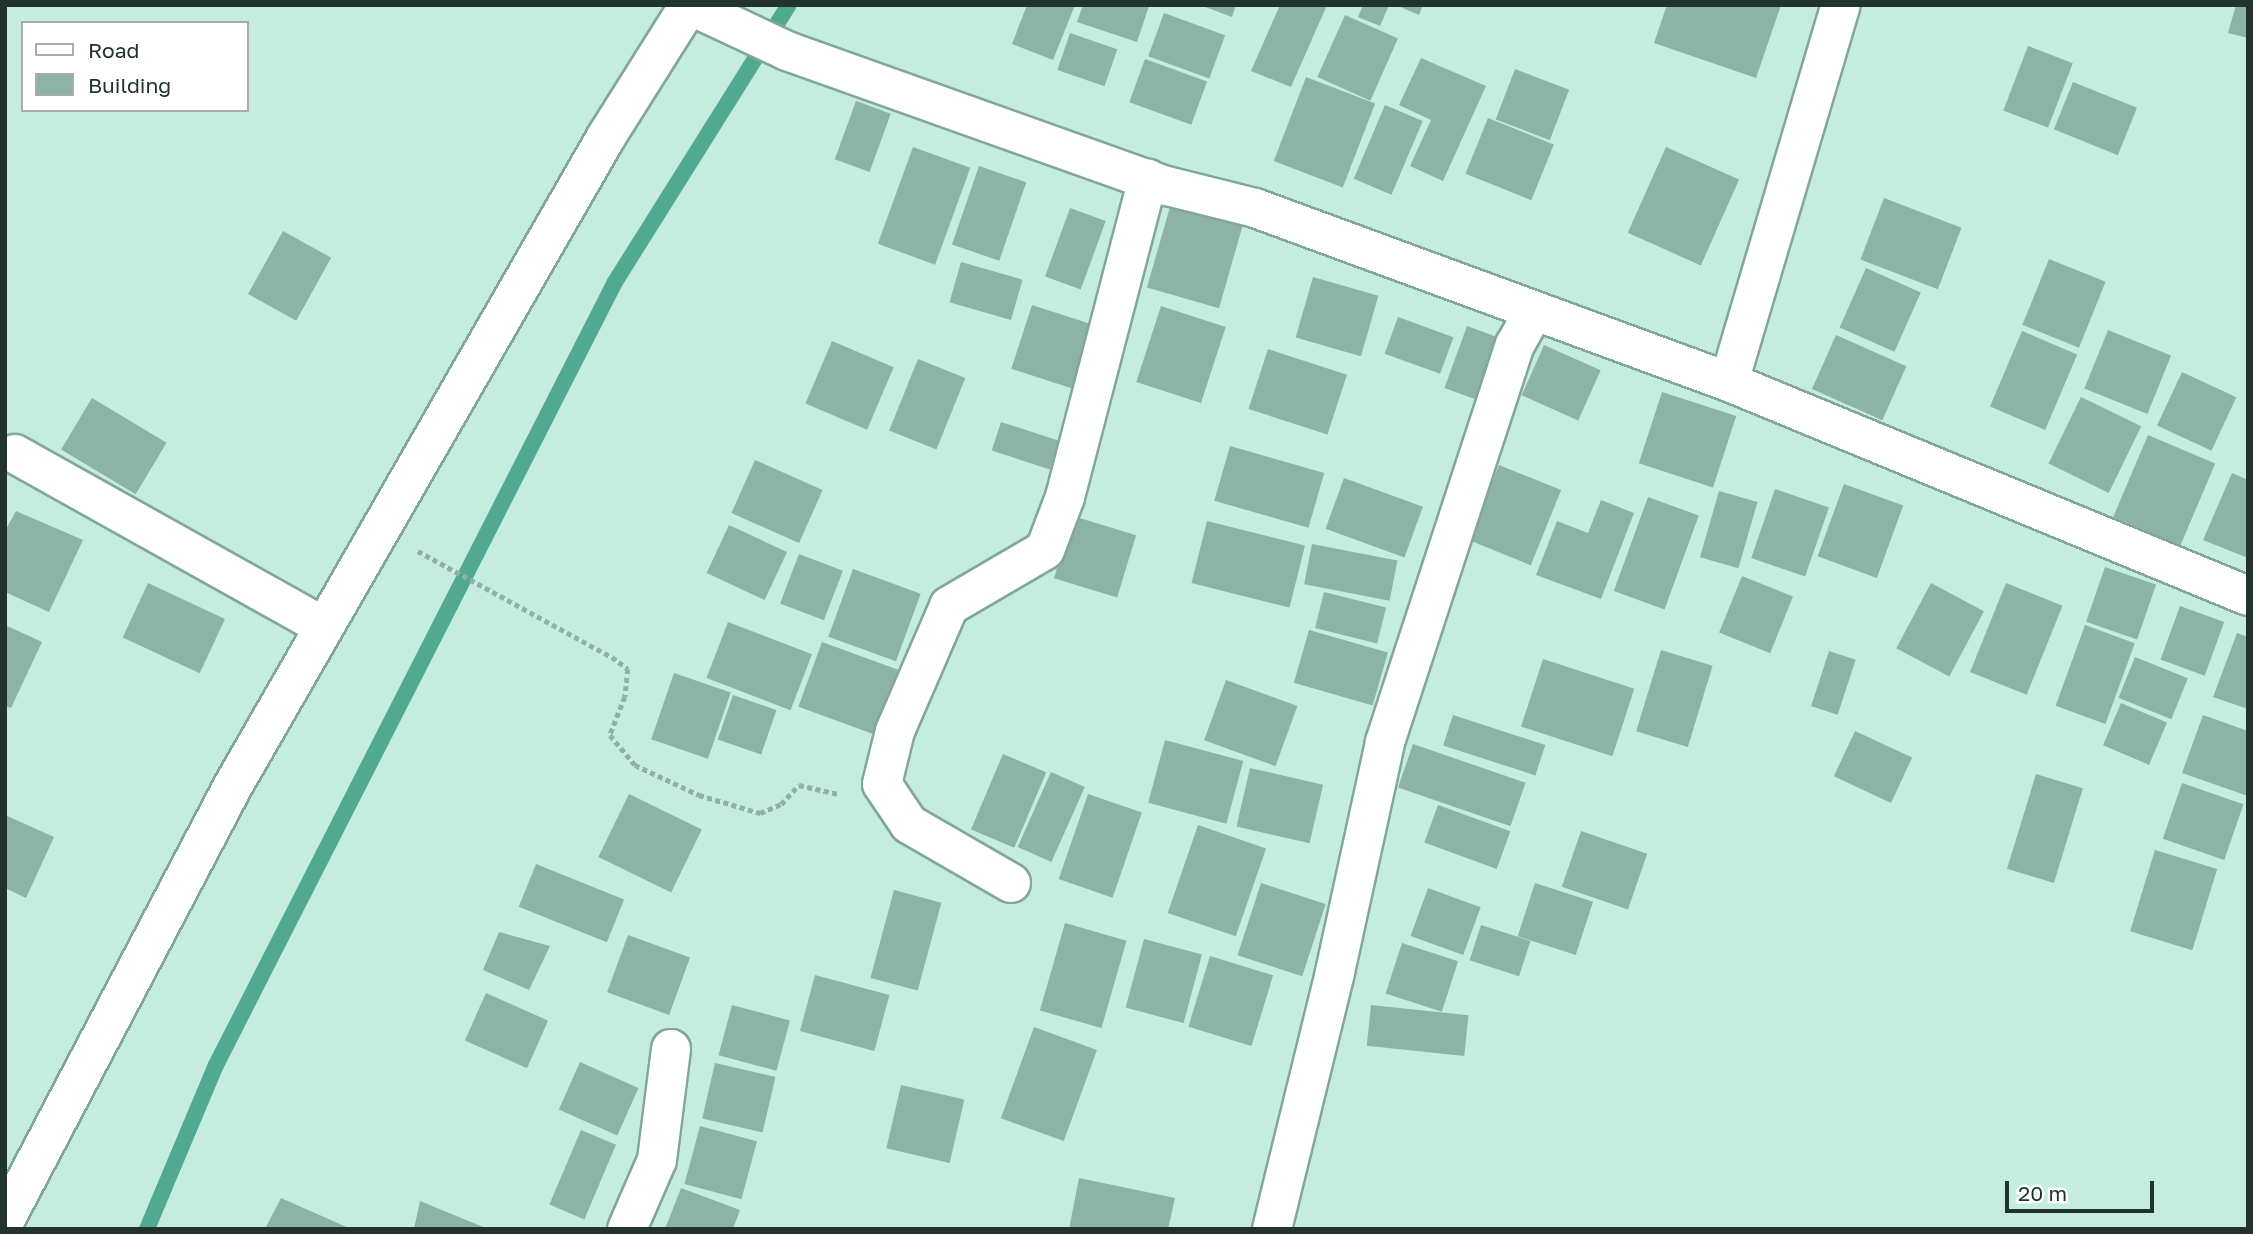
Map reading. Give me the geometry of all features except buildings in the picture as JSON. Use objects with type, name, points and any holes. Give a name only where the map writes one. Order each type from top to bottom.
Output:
[{"type":"street","points":[[5,1220],[230,791],[606,137],[689,5],[787,51],[1148,179],[1255,208],[1729,382],[2248,596]]},
{"type":"street","points":[[1729,382],[1841,5]]},
{"type":"street","points":[[1011,883],[909,824],[882,784],[895,730],[949,606],[1045,550],[1065,496],[1148,179]]},
{"type":"street","points":[[1272,1229],[1335,972],[1385,742],[1515,345],[1534,311]]},
{"type":"street","points":[[15,454],[324,627]]},
{"type":"street","points":[[627,1229],[657,1160],[671,1049]]},
{"type":"path","points":[[443,565],[612,657],[628,669],[625,697],[610,736],[635,765],[699,795],[760,813],[781,804],[799,785],[838,794],[891,797]]},
{"type":"waterway","points":[[147,1229],[216,1065],[615,282],[789,5]]}]
